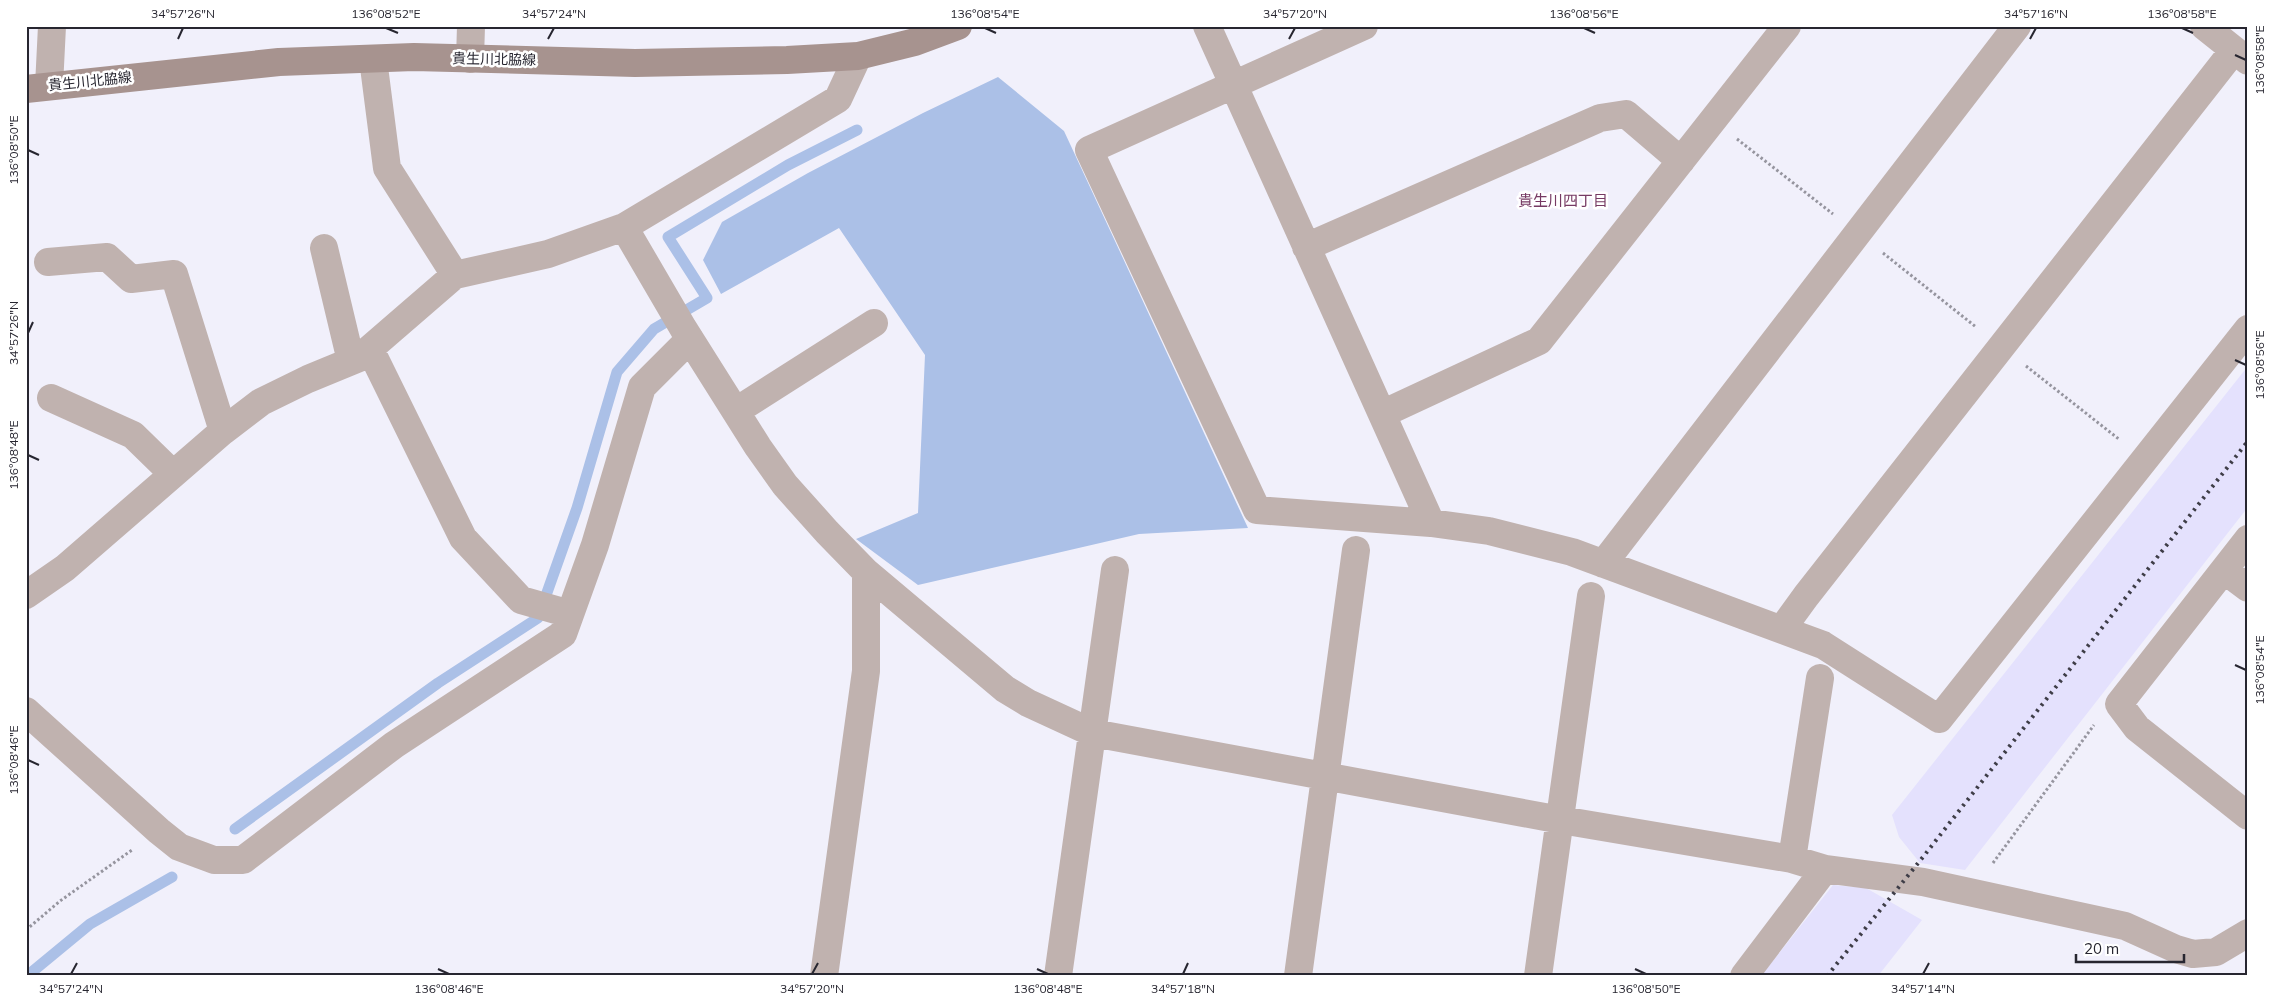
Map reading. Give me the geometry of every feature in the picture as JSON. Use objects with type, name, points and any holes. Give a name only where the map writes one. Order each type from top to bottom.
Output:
[{"type":"main road","name":"貴生川北脇線","points":[[38,87],[279,62],[373,59],[470,59],[635,63],[788,60],[858,56],[912,34],[958,26]]},
{"type":"street","points":[[38,87],[52,26]]},
{"type":"street","points":[[470,59],[471,26]]},
{"type":"street","points":[[1207,26],[1431,523]]},
{"type":"street","points":[[1364,26],[1090,150],[1257,510],[1431,523],[1489,531],[1572,552],[1823,645],[1939,719],[2248,329]]},
{"type":"street","points":[[1382,414],[1539,341],[1787,26]]},
{"type":"street","points":[[1603,564],[2017,26]]},
{"type":"street","points":[[1782,630],[1806,596],[2001,346],[2241,56],[2204,26]]},
{"type":"street","points":[[26,594],[65,568],[223,431],[261,402],[360,355],[455,275],[548,254],[624,227],[838,99],[858,56]]},
{"type":"street","points":[[373,59],[387,168],[455,275]]},
{"type":"street","points":[[1306,247],[1600,118],[1626,114],[1681,161]]},
{"type":"street","points":[[624,227],[668,304],[758,447],[785,485],[827,532],[866,572],[1004,689],[1028,703],[1093,733],[1561,820],[1792,858],[1825,869],[1923,882],[2125,926],[2176,949],[2193,954],[2216,952],[2248,933]]},
{"type":"street","points":[[324,248],[360,355],[463,538],[521,600],[570,614]]},
{"type":"street","points":[[48,262],[107,257],[131,279],[174,274],[223,431]]},
{"type":"street","points":[[736,411],[874,323]]},
{"type":"street","points":[[26,710],[179,847],[214,860],[243,860],[394,745],[563,634],[596,544],[642,387],[687,334]]},
{"type":"street","points":[[51,398],[133,435],[173,474]]},
{"type":"street","points":[[2248,539],[2119,704],[2137,728],[2248,816]]},
{"type":"street","points":[[1298,976],[1356,550]]},
{"type":"street","points":[[1058,976],[1115,570]]},
{"type":"street","points":[[2224,570],[2248,588]]},
{"type":"street","points":[[824,976],[866,671],[866,572]]},
{"type":"street","points":[[1538,976],[1591,596]]},
{"type":"street","points":[[1792,858],[1820,678]]},
{"type":"street","points":[[1744,976],[1825,869]]},
{"type":"path","points":[[1713,120],[2145,459]]},
{"type":"path","points":[[1972,893],[2097,721],[2119,704]]},
{"type":"path","points":[[26,930],[60,901],[159,831]]},
{"type":"shaded area","points":[[2248,366],[2248,507],[1965,870],[1920,863],[1899,837],[1892,815]]},
{"type":"shaded area","points":[[1833,885],[1866,888],[1922,920],[1878,976],[1761,976]]},
{"type":"water","points":[[998,77],[1064,131],[1248,528],[1139,534],[918,585],[856,539],[918,513],[925,355],[839,228],[721,294],[703,260],[722,222],[808,173],[923,113]]},
{"type":"waterway","points":[[235,829],[438,683],[538,618],[577,508],[617,372],[654,329],[707,298],[668,237],[788,165],[857,130]]},
{"type":"waterway","points":[[27,976],[90,924],[172,877]]},
{"type":"railway","points":[[1827,976],[1923,857],[2248,441]]},
{"type":"district","name":"貴生川四丁目","points":[[1563,200]]}]
